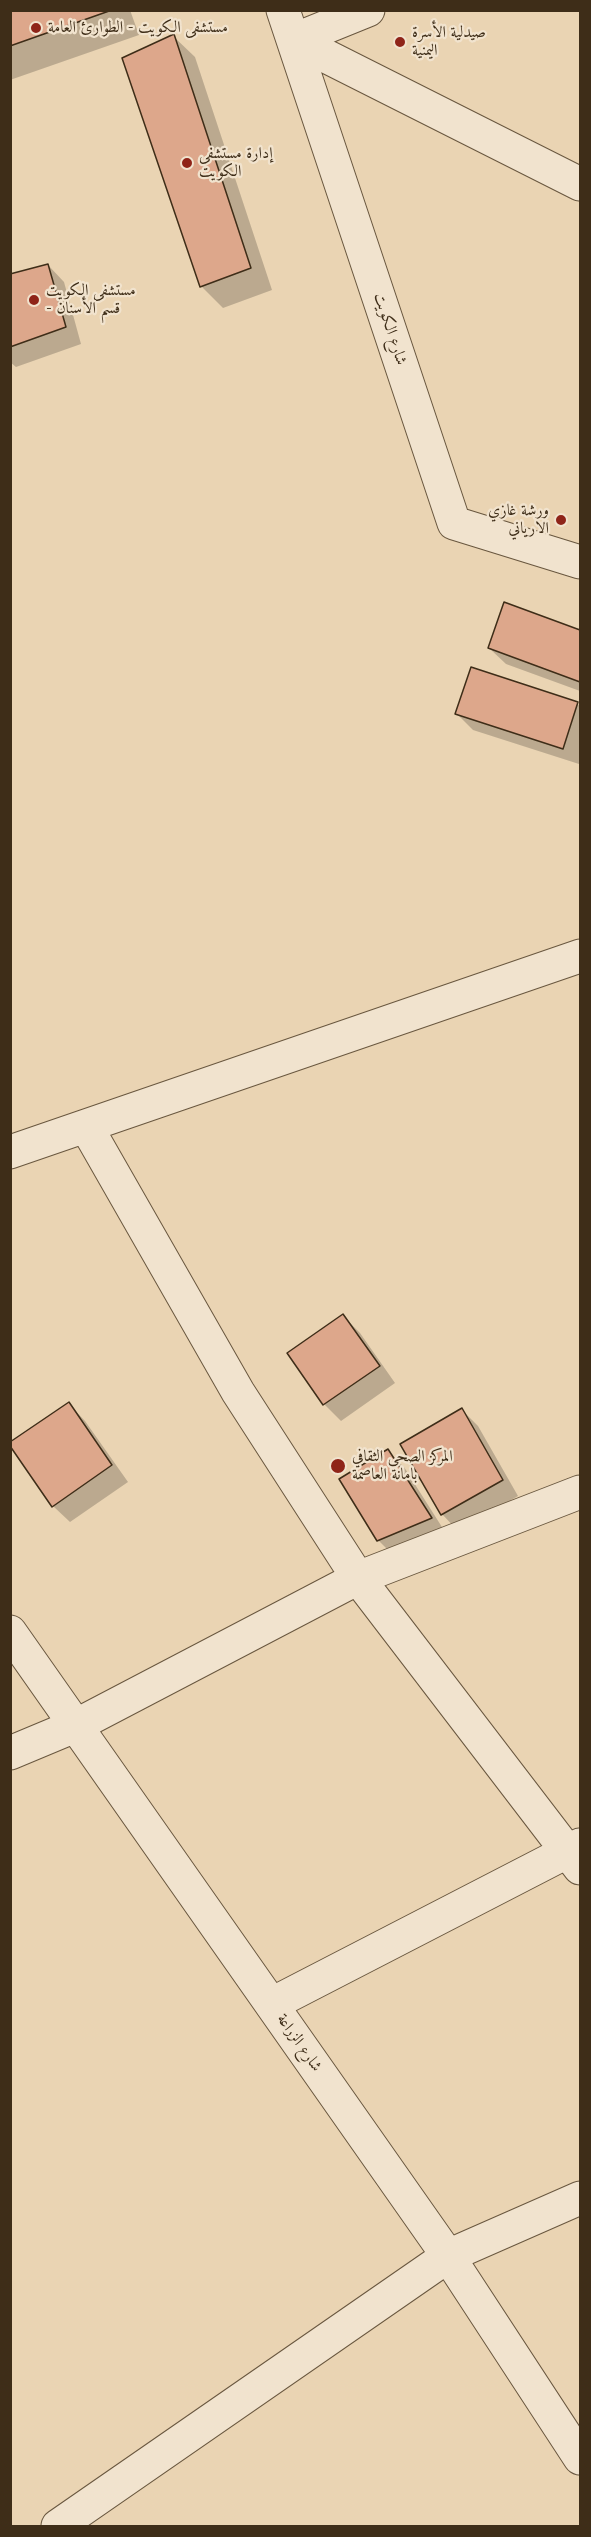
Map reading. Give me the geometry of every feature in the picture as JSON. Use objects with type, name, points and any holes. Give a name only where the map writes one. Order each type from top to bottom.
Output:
[{"type":"street","points":[[289,25],[369,10]]},
{"type":"street","points":[[289,25],[580,184]]},
{"type":"street","name":"شارع الكويت","points":[[289,25],[454,523],[580,562]]},
{"type":"street","points":[[10,1152],[580,956]]},
{"type":"street","points":[[86,1126],[238,1392],[358,1578],[577,1855],[272,2004]]},
{"type":"street","points":[[10,1753],[77,1725],[358,1578],[580,1492]]},
{"type":"street","name":"شارع الزراعة","points":[[10,1632],[448,2256],[580,2458]]},
{"type":"street","points":[[58,2526],[448,2256],[580,2198]]},
{"type":"building","name":"مستشفى الكويت - الطوارئ العامة","points":[[10,10],[112,10],[10,46]]},
{"type":"building","name":"إدارة مستشفى الكويت","points":[[174,34],[251,268],[200,287],[122,58]]},
{"type":"building","name":"مستشفى الكويت - قسم الأسنان","points":[[48,264],[66,327],[10,347],[10,274]]},
{"type":"building","points":[[504,602],[580,630],[580,682],[488,648]]},
{"type":"building","points":[[471,667],[578,702],[563,749],[455,714]]},
{"type":"building","points":[[343,1314],[380,1366],[323,1405],[287,1353]]},
{"type":"building","points":[[69,1402],[112,1465],[52,1507],[10,1446],[10,1442]]},
{"type":"building","points":[[462,1408],[503,1480],[441,1515],[400,1444]]},
{"type":"building","points":[[388,1449],[432,1518],[377,1541],[339,1479]]},
{"type":"place","name":"مستشفى الكويت - الطوارئ العامة","points":[[36,28]]},
{"type":"place","name":"صيدلية الأسرة اليمنية","points":[[400,42]]},
{"type":"place","name":"إدارة مستشفى الكويت","points":[[187,163]]},
{"type":"place","name":"مستشفى الكويت - قسم الأسنان","points":[[34,300]]},
{"type":"place","name":"ورشة غازي الارياني","points":[[561,520]]},
{"type":"place","name":"المركز الصحي الثقافي بامانة العاصمة","points":[[338,1466]]}]
